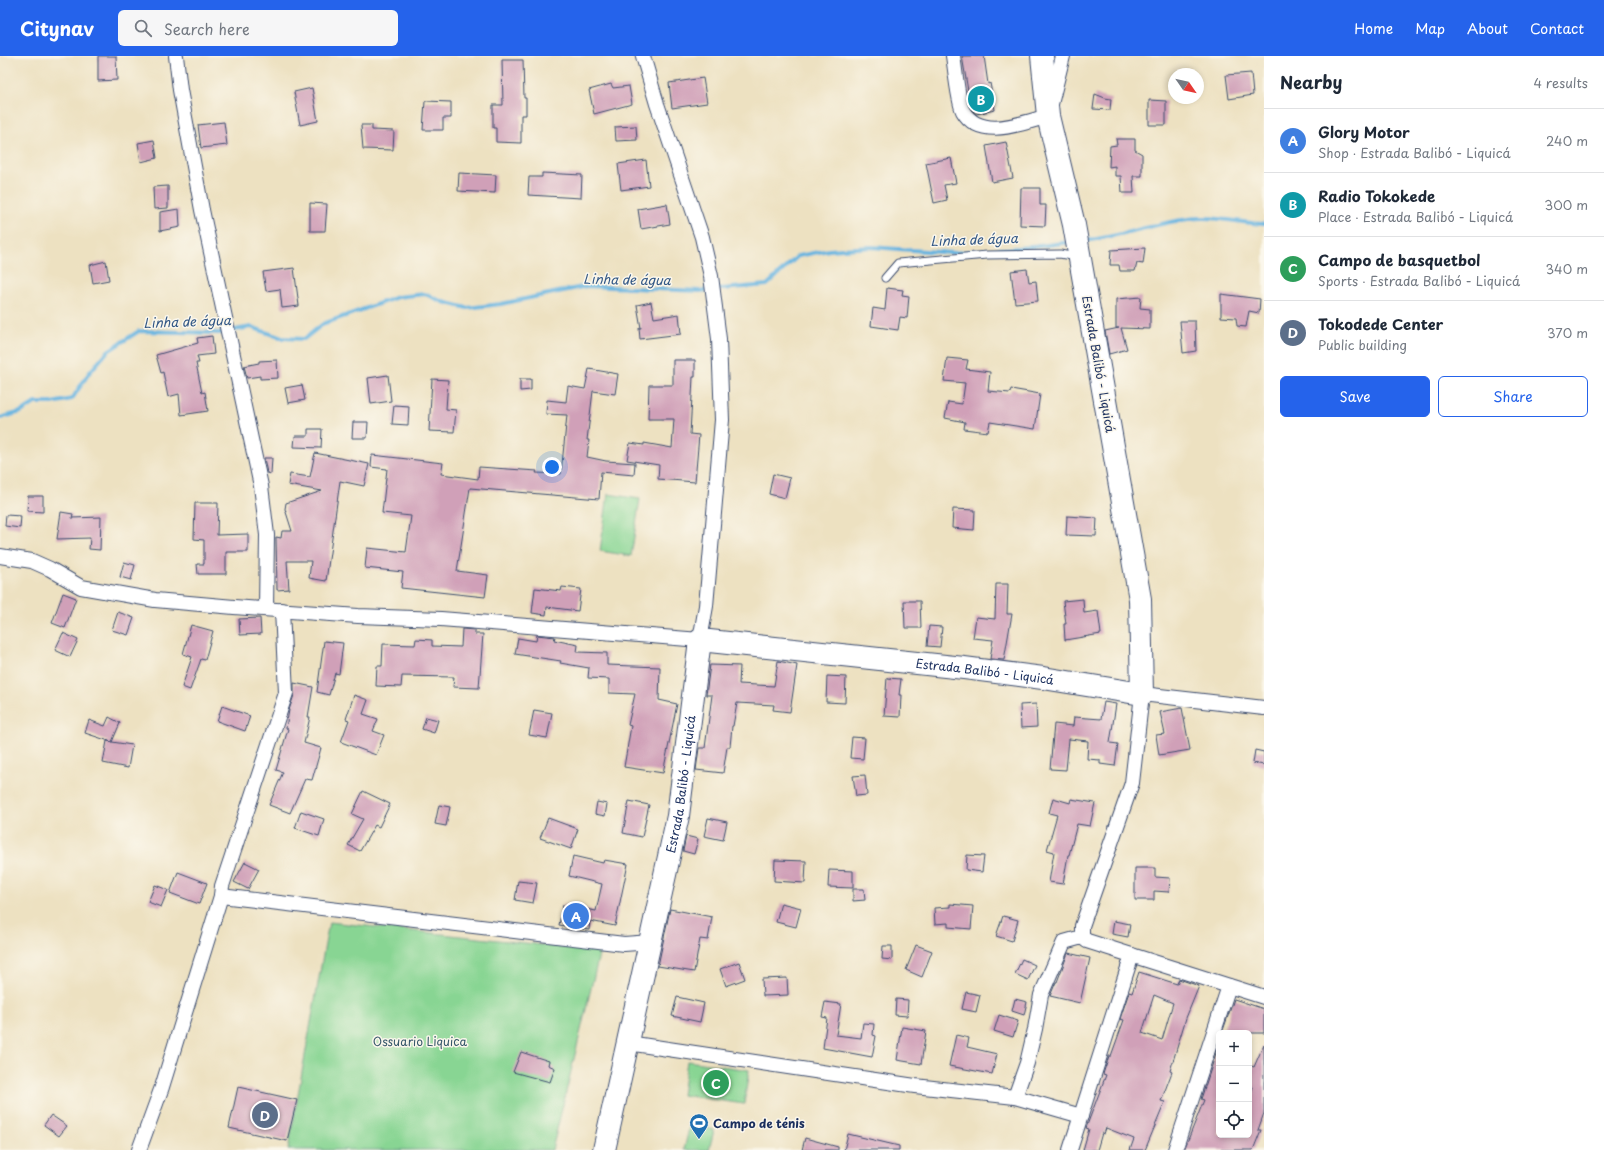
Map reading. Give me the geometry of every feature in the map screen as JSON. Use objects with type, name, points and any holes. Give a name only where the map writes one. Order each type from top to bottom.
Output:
[{"type":"main road","name":"Estrada Balibó - Liquicá","points":[[604,1150],[678,816],[700,640],[964,668],[1043,678],[1142,694],[1140,599],[1080,256],[1048,116],[1042,56]]},
{"type":"street","points":[[176,56],[180,90],[202,210],[223,314],[253,441],[261,486],[267,535],[266,609]]},
{"type":"street","points":[[0,556],[32,561],[50,569],[81,587],[155,600],[358,616],[441,619],[700,640],[706,606],[722,420],[719,339],[711,276],[702,237],[657,104],[643,56]]},
{"type":"street","points":[[953,56],[962,110],[971,120],[980,126],[992,128],[1048,116],[1063,56]]},
{"type":"street","points":[[139,1150],[162,1087],[222,896],[222,886],[286,693],[282,610]]},
{"type":"street","points":[[1082,937],[1082,926],[1132,783],[1142,694],[1264,708]]},
{"type":"street","points":[[222,896],[616,943],[651,942]]},
{"type":"street","points":[[1082,937],[1087,941],[1132,956],[1264,997]]},
{"type":"street","points":[[1015,1097],[1027,1063],[1036,1029],[1041,995],[1064,942],[1082,937]]},
{"type":"street","points":[[1070,1150],[1132,956]]},
{"type":"street","points":[[1175,1150],[1229,986]]},
{"type":"street","points":[[628,1043],[915,1086],[1015,1097],[1081,1116]]},
{"type":"lane","points":[[885,278],[898,263],[987,255],[1060,254],[1080,256]]},
{"type":"green space","points":[[608,494],[640,499],[631,556],[600,551]]},
{"type":"green space","name":"Ossuario Liquica","points":[[329,922],[600,951],[552,1150],[288,1150]]},
{"type":"green space","points":[[687,1061],[749,1070],[744,1104],[682,1095]]},
{"type":"green space","name":"Campo de ténis","points":[[690,1124],[714,1130],[709,1150],[684,1150]]},
{"type":"building","points":[[98,56],[116,56],[117,80],[98,81]]},
{"type":"building","points":[[962,56],[984,56],[988,84],[990,83],[995,110],[976,114],[971,108]]},
{"type":"building","points":[[502,60],[523,60],[526,115],[521,115],[521,143],[496,142],[496,128],[493,128],[493,105],[503,105]]},
{"type":"building","points":[[1251,73],[1253,95],[1229,99],[1226,75]]},
{"type":"building","points":[[703,78],[707,103],[672,108],[669,83]]},
{"type":"building","points":[[611,84],[613,88],[629,86],[632,104],[594,114],[589,90]]},
{"type":"building","points":[[312,88],[318,121],[300,125],[294,92]]},
{"type":"building","points":[[1095,94],[1111,99],[1110,110],[1093,109]]},
{"type":"building","points":[[1149,100],[1166,101],[1166,125],[1149,125]]},
{"type":"building","points":[[425,101],[451,102],[451,118],[443,118],[443,130],[423,130]]},
{"type":"building","points":[[224,122],[227,145],[201,148],[198,125]]},
{"type":"building","points":[[361,125],[372,125],[372,130],[394,131],[393,150],[363,149]]},
{"type":"building","points":[[636,126],[637,140],[616,141],[615,127]]},
{"type":"building","points":[[1116,139],[1135,139],[1135,150],[1142,154],[1142,176],[1133,176],[1134,193],[1122,193],[1121,176],[1115,176],[1115,166],[1109,167],[1110,146],[1117,145]]},
{"type":"building","points":[[154,140],[157,158],[141,162],[138,143]]},
{"type":"building","points":[[1006,142],[1013,178],[992,182],[986,146]]},
{"type":"building","points":[[951,158],[956,183],[944,185],[947,200],[934,203],[926,163]]},
{"type":"building","points":[[646,160],[649,186],[621,190],[618,164]]},
{"type":"building","points":[[459,173],[496,175],[495,193],[458,191]]},
{"type":"building","points":[[542,173],[582,175],[581,198],[528,195],[529,177],[542,177]]},
{"type":"building","points":[[168,186],[168,208],[154,209],[153,187]]},
{"type":"building","points":[[1021,188],[1040,188],[1040,205],[1046,205],[1045,226],[1020,225]]},
{"type":"building","points":[[310,203],[327,204],[325,231],[310,231]]},
{"type":"building","points":[[667,204],[670,224],[641,229],[638,209]]},
{"type":"building","points":[[179,209],[180,227],[160,231],[160,212]]},
{"type":"building","points":[[1145,248],[1143,264],[1137,263],[1135,271],[1120,271],[1119,265],[1110,265],[1111,250]]},
{"type":"building","points":[[106,261],[109,280],[93,283],[90,265]]},
{"type":"building","points":[[294,268],[299,306],[282,308],[280,289],[266,291],[263,272]]},
{"type":"building","points":[[1027,269],[1029,282],[1036,281],[1038,301],[1015,303],[1011,271]]},
{"type":"building","points":[[887,288],[903,290],[902,295],[909,296],[907,318],[900,317],[898,330],[871,326],[873,308],[885,310]]},
{"type":"building","points":[[1221,294],[1260,299],[1259,313],[1249,311],[1246,327],[1237,326],[1236,318],[1221,317]]},
{"type":"building","points":[[1141,297],[1140,308],[1150,309],[1150,329],[1121,328],[1127,349],[1109,354],[1105,331],[1119,328],[1116,328],[1116,299]]},
{"type":"building","points":[[651,302],[654,318],[679,314],[681,334],[640,339],[639,328],[641,328],[637,305]]},
{"type":"building","points":[[1180,321],[1195,321],[1196,351],[1183,353]]},
{"type":"building","points":[[212,336],[214,354],[197,356],[199,363],[196,363],[202,393],[205,392],[208,411],[181,415],[179,394],[168,397],[163,372],[161,373],[156,355],[198,343],[197,338]]},
{"type":"building","points":[[947,358],[968,360],[966,369],[990,372],[988,391],[1010,393],[1011,389],[1040,394],[1035,429],[990,422],[988,432],[964,429],[965,422],[945,418],[948,402],[962,404],[965,383],[944,381]]},
{"type":"building","points":[[277,360],[278,378],[260,379],[260,376],[247,378],[244,366],[259,363],[259,361]]},
{"type":"building","points":[[673,360],[695,360],[690,434],[699,435],[695,482],[658,479],[659,465],[627,460],[630,443],[644,445],[644,443],[672,448],[674,419],[648,419],[649,385],[673,385]]},
{"type":"building","points":[[589,369],[618,374],[615,394],[593,391],[587,440],[589,440],[587,457],[606,461],[635,463],[634,475],[601,472],[599,499],[470,488],[457,571],[488,575],[485,597],[401,588],[403,572],[365,568],[367,548],[406,552],[411,516],[382,513],[387,469],[371,467],[372,455],[443,463],[441,474],[478,479],[479,467],[561,474],[567,415],[546,414],[547,400],[566,402],[568,386],[585,389]]},
{"type":"building","points":[[388,375],[391,401],[371,404],[368,378]]},
{"type":"building","points":[[432,379],[448,380],[446,409],[456,410],[454,432],[429,431]]},
{"type":"building","points":[[520,379],[531,379],[531,390],[520,391]]},
{"type":"building","points":[[302,385],[305,400],[288,403],[285,388]]},
{"type":"building","points":[[394,405],[409,406],[408,425],[392,424]]},
{"type":"building","points":[[353,422],[368,422],[367,438],[352,438]]},
{"type":"building","points":[[308,429],[322,429],[321,448],[294,447],[295,436],[308,436]]},
{"type":"building","points":[[315,453],[369,464],[364,486],[340,481],[326,581],[309,578],[311,561],[287,561],[289,589],[277,590],[276,537],[281,538],[282,531],[292,531],[285,509],[286,503],[322,491],[288,485],[290,474],[310,477]]},
{"type":"building","points":[[264,458],[272,458],[271,474],[267,473]]},
{"type":"building","points":[[773,474],[790,478],[785,498],[769,494]]},
{"type":"building","points":[[28,496],[43,496],[43,512],[27,511]]},
{"type":"building","points":[[195,503],[218,503],[217,535],[248,534],[248,552],[226,552],[226,574],[198,574],[197,564],[204,564],[204,540],[194,539]]},
{"type":"building","points":[[953,509],[975,510],[974,530],[952,528]]},
{"type":"building","points":[[61,512],[73,514],[72,518],[101,517],[100,550],[89,549],[90,538],[57,539]]},
{"type":"building","points":[[6,515],[21,516],[20,528],[5,526]]},
{"type":"building","points":[[1067,516],[1097,518],[1096,536],[1066,535]]},
{"type":"building","points":[[124,562],[135,565],[131,580],[120,577]]},
{"type":"building","points":[[996,584],[1008,584],[1007,614],[1012,614],[1004,660],[990,659],[993,640],[973,638],[976,617],[995,619]]},
{"type":"building","points":[[562,587],[581,589],[578,611],[547,607],[546,615],[532,613],[535,588],[561,591]]},
{"type":"building","points":[[63,593],[76,598],[65,628],[52,623]]},
{"type":"building","points":[[1083,599],[1084,613],[1098,611],[1101,634],[1065,640],[1064,624],[1066,624],[1063,601]]},
{"type":"building","points":[[904,601],[920,601],[921,628],[905,628]]},
{"type":"building","points":[[118,612],[134,618],[128,635],[112,630]]},
{"type":"building","points":[[260,618],[261,634],[240,635],[239,619]]},
{"type":"building","points":[[191,625],[213,631],[205,660],[201,659],[190,690],[182,687],[192,657],[183,654]]},
{"type":"building","points":[[929,626],[942,627],[940,647],[927,646]]},
{"type":"building","points":[[462,629],[475,630],[475,634],[483,634],[479,688],[453,687],[454,677],[402,676],[401,687],[376,686],[377,666],[382,666],[383,644],[415,645],[416,639],[432,640],[432,646],[461,647]]},
{"type":"building","points":[[63,633],[78,640],[70,657],[55,650]]},
{"type":"building","points":[[537,635],[555,637],[554,640],[578,645],[577,652],[607,653],[607,665],[660,667],[659,700],[677,704],[663,773],[624,767],[631,726],[628,725],[635,694],[609,693],[609,679],[588,678],[589,668],[560,663],[561,661],[515,654],[518,638],[536,641]]},
{"type":"building","points":[[324,641],[343,643],[339,674],[335,673],[329,695],[317,692]]},
{"type":"building","points":[[778,661],[797,665],[790,712],[773,710],[774,705],[737,703],[732,726],[730,747],[727,747],[723,773],[696,770],[699,748],[705,748],[712,695],[706,695],[710,665],[740,666],[739,684],[774,686]]},
{"type":"building","points":[[827,676],[846,677],[845,703],[826,702]]},
{"type":"building","points":[[887,678],[901,679],[899,695],[901,695],[900,717],[884,716]]},
{"type":"building","points":[[294,683],[313,687],[308,717],[310,717],[304,743],[321,748],[312,780],[305,779],[290,813],[269,805],[283,772],[276,770],[288,729],[286,728],[289,710],[294,695]]},
{"type":"building","points":[[354,695],[368,700],[363,714],[378,719],[373,731],[384,735],[376,755],[341,742],[349,720],[346,719]]},
{"type":"building","points":[[1104,702],[1116,704],[1110,743],[1118,744],[1115,766],[1100,764],[1100,760],[1087,759],[1088,741],[1069,739],[1066,770],[1050,769],[1054,724],[1073,726],[1074,717],[1101,719]]},
{"type":"building","points":[[1036,704],[1037,727],[1021,728],[1020,705]]},
{"type":"building","points":[[222,706],[250,716],[245,731],[217,721]]},
{"type":"building","points":[[1182,708],[1190,750],[1159,755],[1156,735],[1165,734],[1160,712]]},
{"type":"building","points":[[534,710],[552,713],[547,738],[529,735]]},
{"type":"building","points":[[109,717],[120,723],[112,742],[85,733],[89,720],[105,726]]},
{"type":"building","points":[[426,717],[438,720],[434,733],[422,729]]},
{"type":"building","points":[[852,737],[865,738],[863,759],[850,758]]},
{"type":"building","points":[[107,741],[132,745],[128,768],[103,763]]},
{"type":"building","points":[[1255,750],[1264,752],[1264,765],[1253,763]]},
{"type":"building","points":[[865,775],[867,795],[856,796],[853,776]]},
{"type":"building","points":[[363,791],[390,804],[379,827],[375,825],[360,851],[348,845],[363,819],[352,814]]},
{"type":"building","points":[[1053,798],[1070,803],[1071,799],[1095,803],[1090,826],[1077,824],[1068,855],[1063,884],[1049,882],[1054,852],[1047,850],[1057,815],[1049,813]]},
{"type":"building","points":[[629,801],[649,805],[642,837],[623,833]]},
{"type":"building","points":[[597,802],[607,804],[605,816],[595,814]]},
{"type":"building","points":[[439,805],[450,807],[446,826],[435,824]]},
{"type":"building","points":[[301,811],[324,819],[319,836],[295,828]]},
{"type":"building","points":[[548,818],[578,829],[571,849],[540,838]]},
{"type":"building","points":[[708,818],[727,822],[723,840],[704,836]]},
{"type":"building","points":[[686,836],[698,839],[694,854],[683,851]]},
{"type":"building","points":[[967,855],[984,856],[982,872],[966,870]]},
{"type":"building","points":[[573,856],[603,863],[604,860],[628,864],[615,926],[590,921],[589,930],[559,925],[563,905],[596,911],[602,884],[569,876]]},
{"type":"building","points":[[775,860],[806,861],[805,883],[774,881]]},
{"type":"building","points":[[245,862],[259,869],[248,889],[234,882]]},
{"type":"building","points":[[1135,868],[1155,868],[1155,877],[1170,878],[1169,892],[1154,891],[1154,900],[1135,900]]},
{"type":"building","points":[[829,870],[853,871],[853,888],[828,887]]},
{"type":"building","points":[[178,872],[207,883],[199,904],[170,893]]},
{"type":"building","points":[[518,881],[537,883],[533,903],[515,900]]},
{"type":"building","points":[[155,885],[168,890],[161,907],[148,902]]},
{"type":"building","points":[[853,889],[864,889],[865,900],[853,901]]},
{"type":"building","points":[[781,903],[801,908],[796,927],[776,922]]},
{"type":"building","points":[[950,904],[973,906],[971,929],[948,927],[948,923],[935,924],[934,908],[950,907]]},
{"type":"building","points":[[670,909],[712,917],[708,940],[700,939],[694,972],[658,966]]},
{"type":"building","points":[[1003,916],[1018,920],[1012,941],[996,936]]},
{"type":"building","points":[[1114,921],[1130,924],[1128,937],[1112,934]]},
{"type":"building","points":[[916,945],[932,951],[922,977],[906,970]]},
{"type":"building","points":[[883,946],[892,946],[892,960],[882,959]]},
{"type":"building","points":[[1068,953],[1090,958],[1080,1003],[1050,996]]},
{"type":"building","points":[[1022,959],[1035,965],[1028,980],[1015,974]]},
{"type":"building","points":[[739,962],[745,979],[726,986],[720,969]]},
{"type":"building","points":[[1139,972],[1177,984],[1179,979],[1199,986],[1186,1018],[1170,1071],[1172,1072],[1161,1101],[1165,1102],[1145,1150],[1130,1150],[1134,1139],[1106,1128],[1104,1134],[1102,1133],[1097,1150],[1083,1150],[1089,1129],[1086,1128],[1106,1075],[1103,1074],[1124,1020],[1120,1019],[1129,992],[1132,993]],"holes":[[[1154,995],[1173,1003],[1162,1040],[1142,1033]]]},
{"type":"building","points":[[787,978],[788,995],[763,996],[762,979]]},
{"type":"building","points":[[966,992],[980,995],[976,1012],[962,1009]]},
{"type":"building","points":[[677,997],[704,1003],[700,1022],[672,1016]]},
{"type":"building","points":[[896,999],[908,1000],[907,1016],[895,1015]]},
{"type":"building","points":[[1015,999],[1027,1002],[1024,1015],[1012,1011]]},
{"type":"building","points":[[1234,999],[1264,1009],[1264,1033],[1252,1033],[1252,1030],[1223,1030]]},
{"type":"building","points":[[825,1002],[841,1004],[836,1035],[861,1038],[863,1023],[874,1024],[873,1035],[876,1036],[872,1057],[823,1048],[827,1018],[822,1017]]},
{"type":"building","points":[[999,1015],[1018,1021],[1013,1037],[994,1031]]},
{"type":"building","points":[[902,1027],[926,1031],[921,1064],[897,1060]]},
{"type":"building","points":[[956,1035],[969,1038],[967,1047],[997,1054],[992,1074],[949,1066]]},
{"type":"building","points":[[1264,1044],[1264,1113],[1258,1130],[1261,1130],[1253,1150],[1184,1150],[1204,1100],[1201,1099],[1216,1053],[1216,1138],[1252,1138],[1252,1066],[1254,1067]]},
{"type":"building","points":[[521,1052],[549,1061],[548,1065],[555,1068],[550,1082],[513,1072]]},
{"type":"building","points":[[238,1087],[297,1100],[287,1141],[229,1128]]},
{"type":"building","points":[[51,1115],[67,1126],[59,1136],[44,1125]]},
{"type":"building","points":[[848,1134],[899,1146],[899,1150],[844,1150]]},
{"type":"building","points":[[805,1138],[838,1147],[838,1150],[802,1150]]},
{"type":"waterway","name":"Linha de água","points":[[1083,241],[1110,237],[1161,224],[1197,218],[1264,224]]},
{"type":"waterway","name":"Linha de água","points":[[0,418],[21,412],[35,403],[52,403],[72,399],[89,373],[108,351],[139,331],[219,333],[251,327],[282,338],[304,339],[323,324],[397,297],[425,294],[443,302],[467,308],[501,304],[587,286],[699,291],[767,285],[798,256],[829,250],[871,247],[953,253],[1031,247],[1070,242]]},
{"type":"place","name":"Radio Tokokede","points":[[981,99]]},
{"type":"place","name":"Glory Motor","points":[[576,916]]},
{"type":"place","name":"Campo de basquetbol","points":[[716,1083]]},
{"type":"place","name":"Tokodede Center","points":[[265,1115]]},
{"type":"place","name":"Campo de ténis","points":[[699,1140]]}]
